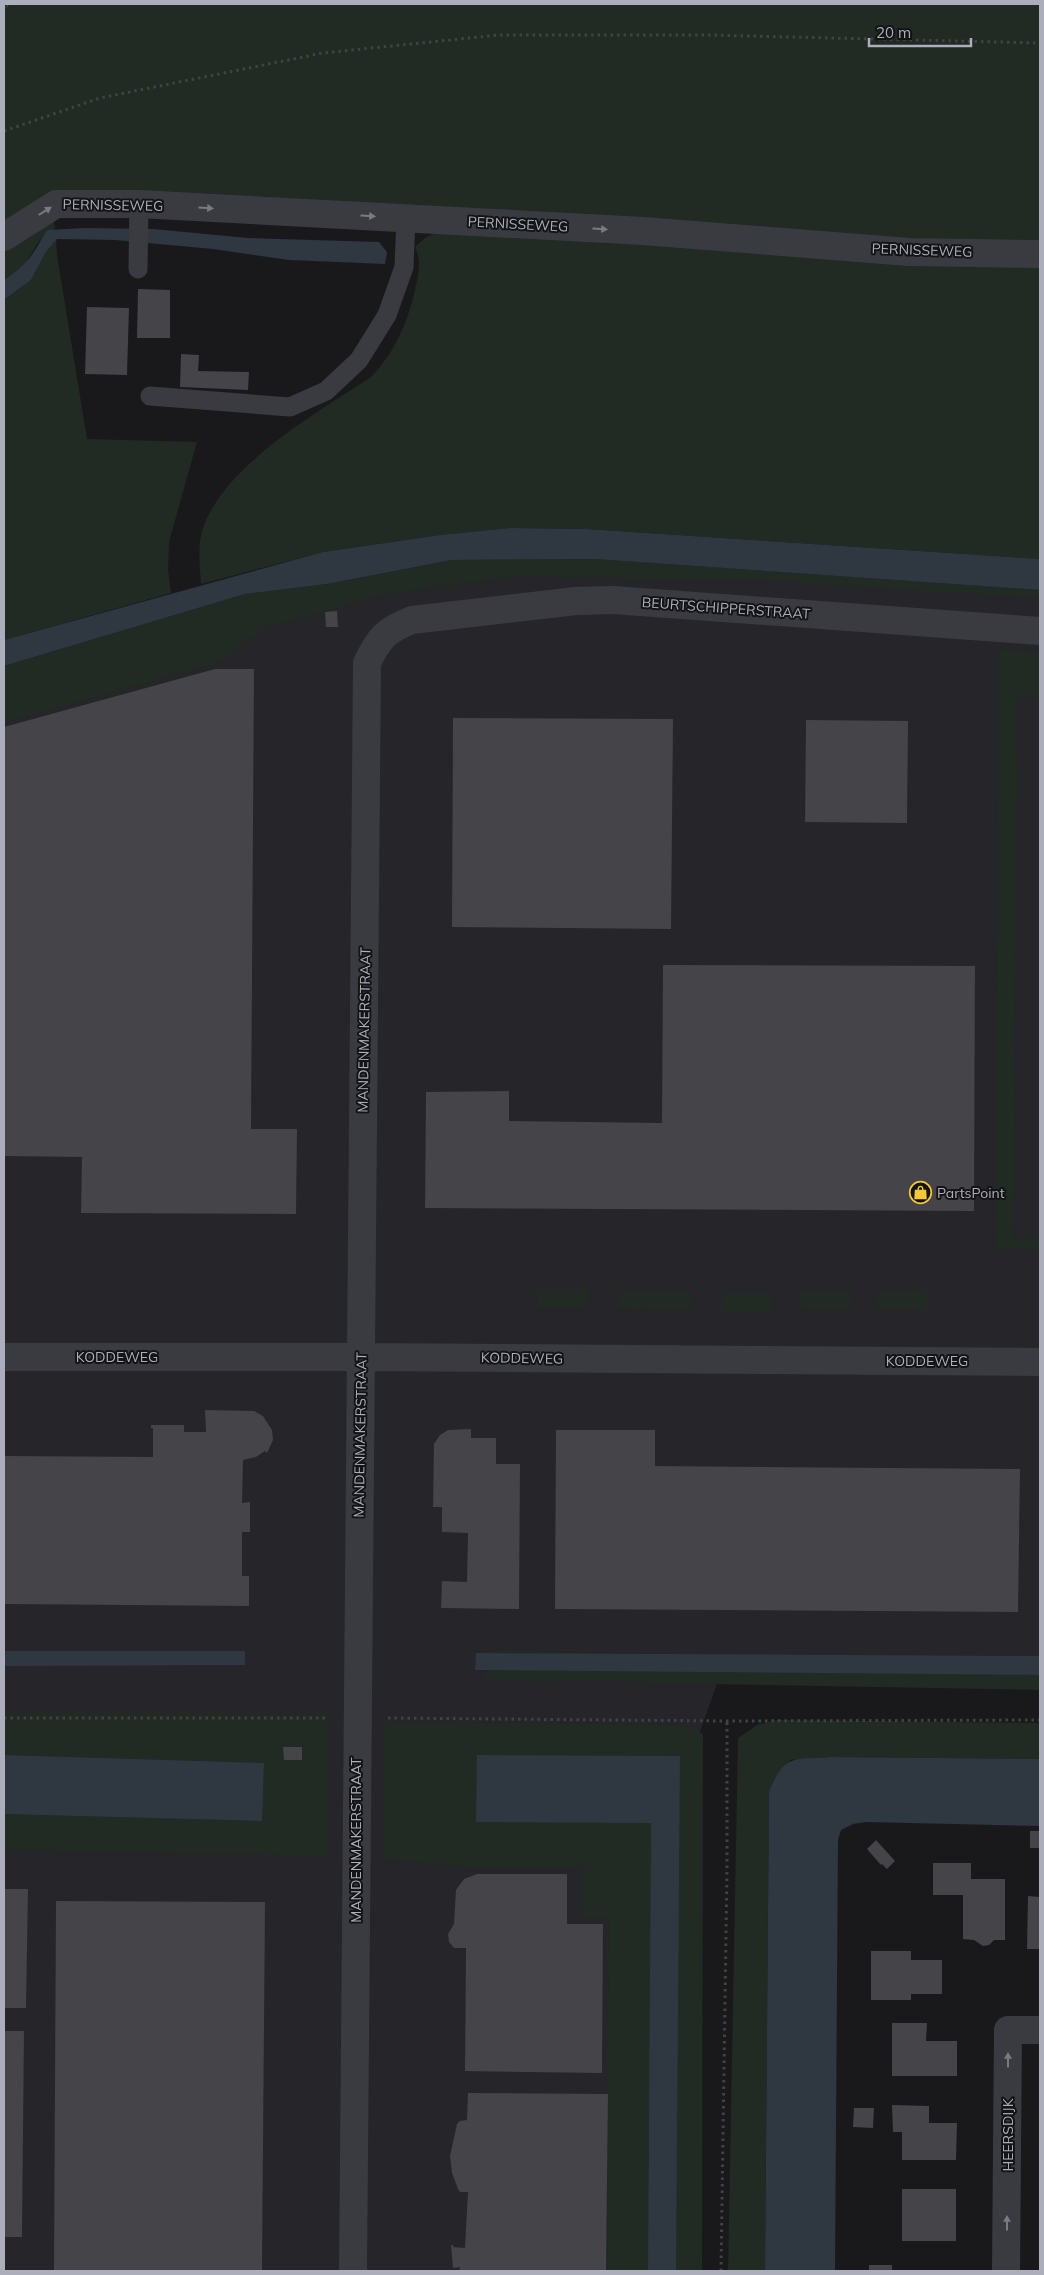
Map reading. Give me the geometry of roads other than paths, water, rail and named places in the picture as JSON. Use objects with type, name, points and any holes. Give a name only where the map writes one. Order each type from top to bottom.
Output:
[{"type":"street","name":"PERNISSEWEG","points":[[4,237],[56,204],[139,214],[406,218],[643,231],[909,252],[1040,254]]},
{"type":"street","name":"BEURTSCHIPPERSTRAAT","points":[[412,620],[576,601],[614,600],[1040,631]]},
{"type":"street","name":"MANDENMAKERSTRAAT","points":[[353,2271],[360,1357],[368,663],[378,641],[394,627],[412,620]]},
{"type":"street","name":"KODDEWEG","points":[[4,1357],[360,1357],[1040,1362]]},
{"type":"street","name":"HEERSDIJK","points":[[1006,2271],[1008,2030],[1040,2030]]},
{"type":"lane","points":[[138,269],[139,214]]},
{"type":"lane","points":[[150,396],[290,407],[326,391],[359,360],[387,316],[404,267],[406,218]]},
{"type":"place","name":"PartsPoint","points":[[921,1193]]}]
